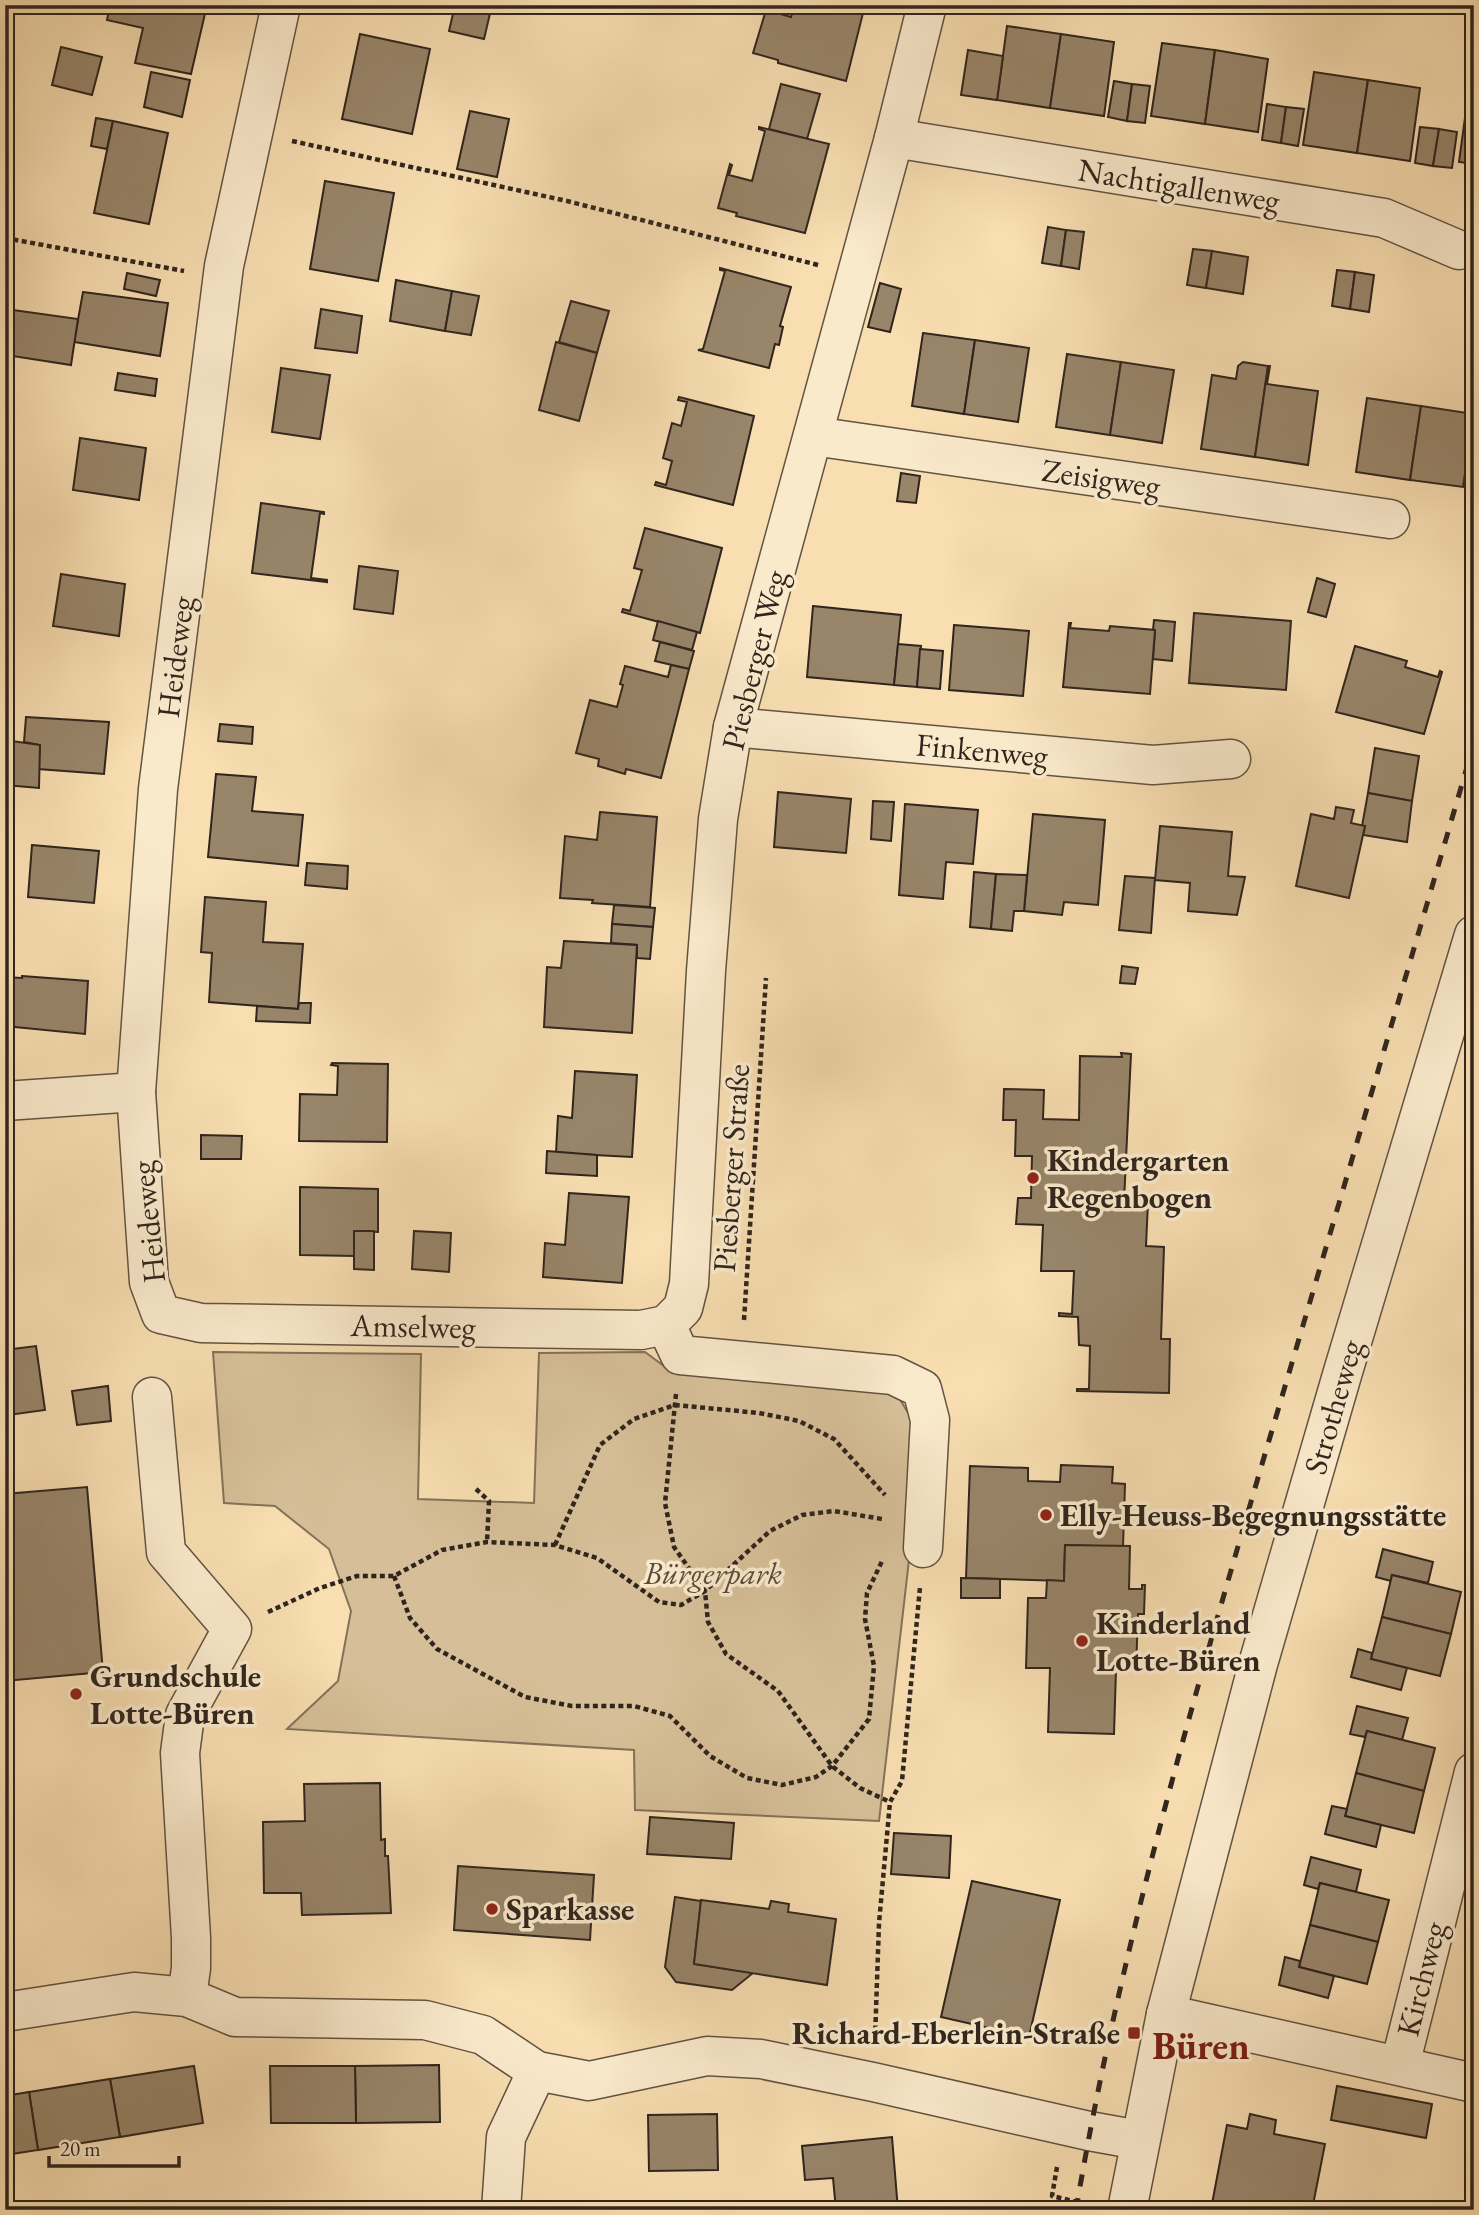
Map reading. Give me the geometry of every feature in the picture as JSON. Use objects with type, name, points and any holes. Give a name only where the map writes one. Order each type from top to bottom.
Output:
[{"type":"street","name":"Heideweg","points":[[161,1314],[149,1282],[136,1092],[158,789],[223,278],[281,5]]},
{"type":"street","name":"Piesberger Weg","points":[[673,1340],[689,1284],[705,985],[718,819],[733,727],[894,138],[927,5]]},
{"type":"street","name":"Nachtigallenweg","points":[[894,138],[1384,218],[1459,250]]},
{"type":"street","name":"Zeisigweg","points":[[813,436],[1390,519]]},
{"type":"street","name":"Finkenweg","points":[[733,727],[1153,765],[1231,759]]},
{"type":"street","name":"Strotheweg","points":[[1108,2207],[1139,2140],[1166,2014],[1258,1664],[1474,934]]},
{"type":"street","points":[[5,1101],[136,1092]]},
{"type":"street","name":"Amselweg","points":[[161,1314],[201,1323],[641,1330],[741,1360],[893,1374],[922,1389],[930,1420],[905,1548]]},
{"type":"street","points":[[152,1397],[166,1552],[232,1629],[185,1715],[180,1753],[191,1938],[187,1997]]},
{"type":"street","name":"Kirchweg","points":[[1399,2065],[1474,1772]]},
{"type":"street","points":[[5,2012],[134,1992],[187,1997],[235,2017],[425,2020],[482,2035],[537,2071],[589,2081],[707,2056],[761,2059],[1139,2140]]},
{"type":"street","name":"Kirchweg","points":[[1166,2014],[1474,2083]]},
{"type":"street","points":[[501,2210],[506,2137],[537,2071]]},
{"type":"path","points":[[253,133],[568,201],[856,275]]},
{"type":"path","points":[[5,237],[223,278]]},
{"type":"path","name":"Piesberger Straße","points":[[741,1360],[766,978]]},
{"type":"path","points":[[673,1340],[675,1405],[665,1503],[674,1547],[705,1591],[708,1622],[726,1654],[778,1691],[832,1766],[860,1788],[890,1802]]},
{"type":"path","points":[[555,1545],[600,1445],[634,1419],[675,1405],[759,1413],[799,1421],[834,1439],[887,1497]]},
{"type":"path","points":[[476,1489],[489,1502],[487,1542]]},
{"type":"path","points":[[232,1629],[320,1588],[358,1576],[394,1576],[442,1550],[487,1542],[555,1545],[597,1558],[659,1602],[681,1605],[705,1591],[770,1531],[802,1515],[834,1511],[882,1519]]},
{"type":"path","points":[[394,1576],[410,1618],[437,1649],[525,1697],[572,1706],[634,1706],[670,1716],[710,1756],[747,1778],[782,1785],[816,1777],[832,1766],[869,1720],[874,1666],[865,1619],[867,1593],[905,1548]]},
{"type":"path","points":[[873,2082],[879,1923],[890,1802],[902,1781],[905,1548]]},
{"type":"path","points":[[1064,2125],[1052,2196],[1108,2207]]},
{"type":"green space","name":"Bürgerpark","points":[[213,1352],[421,1354],[418,1499],[534,1503],[539,1353],[645,1352],[668,1369],[881,1386],[899,1398],[918,1429],[909,1560],[879,1821],[635,1810],[634,1750],[287,1729],[338,1681],[351,1611],[329,1549],[275,1506],[224,1503]]},
{"type":"building","points":[[110,5],[207,5],[191,74],[135,63],[143,28],[107,20]]},
{"type":"building","points":[[455,5],[492,5],[484,39],[449,31]]},
{"type":"building","points":[[794,5],[865,5],[846,81],[778,63],[778,60],[753,53],[766,10],[791,17]]},
{"type":"building","points":[[1007,26],[1061,34],[1050,108],[997,100]]},
{"type":"building","points":[[360,34],[430,49],[412,134],[342,119]]},
{"type":"building","points":[[1061,34],[1114,42],[1104,116],[1050,108]]},
{"type":"building","points":[[1162,43],[1215,50],[1205,124],[1151,116]]},
{"type":"building","points":[[61,47],[102,57],[92,95],[52,85]]},
{"type":"building","points":[[968,50],[1003,56],[997,100],[961,95]]},
{"type":"building","points":[[1215,50],[1268,59],[1258,132],[1205,124]]},
{"type":"building","points":[[151,72],[190,80],[182,117],[144,107]]},
{"type":"building","points":[[1314,72],[1368,80],[1357,153],[1303,145]]},
{"type":"building","points":[[1368,80],[1420,88],[1410,161],[1357,153]]},
{"type":"building","points":[[1114,81],[1132,84],[1127,121],[1108,117]]},
{"type":"building","points":[[781,84],[820,94],[807,139],[769,129]]},
{"type":"building","points":[[1132,84],[1150,86],[1145,123],[1127,121]]},
{"type":"building","points":[[1469,88],[1474,89],[1474,164],[1459,162]]},
{"type":"building","points":[[1267,104],[1286,107],[1281,143],[1262,140]]},
{"type":"building","points":[[1286,107],[1304,109],[1298,146],[1281,143]]},
{"type":"building","points":[[470,111],[509,119],[497,177],[457,169]]},
{"type":"building","points":[[96,118],[113,121],[107,149],[91,146]]},
{"type":"building","points":[[113,121],[168,133],[149,224],[94,213]]},
{"type":"building","points":[[759,127],[829,144],[805,233],[736,216],[737,213],[718,208],[730,164],[729,175],[752,181],[765,131]]},
{"type":"building","points":[[1420,127],[1439,129],[1433,166],[1415,163]]},
{"type":"building","points":[[1439,129],[1457,132],[1452,168],[1433,166]]},
{"type":"building","points":[[325,181],[394,193],[378,281],[310,269]]},
{"type":"building","points":[[1048,227],[1066,230],[1061,266],[1042,263]]},
{"type":"building","points":[[1066,230],[1084,232],[1079,269],[1061,266]]},
{"type":"building","points":[[1193,249],[1212,251],[1206,288],[1187,285]]},
{"type":"building","points":[[1212,251],[1248,257],[1243,294],[1206,288]]},
{"type":"building","points":[[720,268],[791,287],[780,326],[783,327],[779,345],[775,344],[769,368],[698,350],[703,349],[725,271]]},
{"type":"building","points":[[1337,270],[1355,272],[1350,309],[1332,306]]},
{"type":"building","points":[[1355,272],[1374,275],[1369,312],[1350,309]]},
{"type":"building","points":[[127,273],[160,280],[156,296],[124,289]]},
{"type":"building","points":[[396,280],[452,291],[445,331],[390,321]]},
{"type":"building","points":[[880,283],[901,289],[890,332],[868,327]]},
{"type":"building","points":[[452,291],[479,296],[471,335],[445,331]]},
{"type":"building","points":[[83,292],[168,303],[160,356],[74,342]]},
{"type":"building","points":[[571,301],[609,311],[597,353],[559,342]]},
{"type":"building","points":[[321,309],[362,316],[357,353],[315,348]]},
{"type":"building","points":[[13,310],[78,319],[71,365],[6,355]]},
{"type":"building","points":[[923,333],[975,340],[964,414],[912,406]]},
{"type":"building","points":[[975,340],[1029,348],[1018,422],[964,414]]},
{"type":"building","points":[[556,342],[597,353],[579,421],[539,410]]},
{"type":"building","points":[[1067,354],[1121,362],[1110,435],[1056,427]]},
{"type":"building","points":[[1121,362],[1174,370],[1162,443],[1110,435]]},
{"type":"building","points":[[1243,362],[1268,366],[1255,457],[1201,449],[1212,375],[1236,379],[1238,366]]},
{"type":"building","points":[[1268,366],[1267,384],[1318,391],[1308,465],[1255,457]]},
{"type":"building","points":[[281,368],[330,375],[320,439],[272,432]]},
{"type":"building","points":[[118,373],[157,379],[155,396],[115,390]]},
{"type":"building","points":[[679,397],[754,416],[733,505],[655,485],[656,482],[666,485],[672,461],[663,458],[672,423],[681,426],[687,402],[678,400]]},
{"type":"building","points":[[1367,398],[1421,406],[1410,480],[1356,472]]},
{"type":"building","points":[[1421,406],[1474,414],[1463,487],[1410,480]]},
{"type":"building","points":[[80,438],[146,448],[139,500],[73,490]]},
{"type":"building","points":[[901,473],[920,476],[916,503],[897,501]]},
{"type":"building","points":[[261,503],[324,512],[320,513],[311,578],[327,582],[252,573]]},
{"type":"building","points":[[645,528],[722,548],[700,633],[622,612],[623,609],[630,611],[642,570],[634,568]]},
{"type":"building","points":[[359,566],[398,571],[393,614],[354,609]]},
{"type":"building","points":[[61,574],[125,584],[119,636],[53,626]]},
{"type":"building","points":[[1317,578],[1335,584],[1326,617],[1308,612]]},
{"type":"building","points":[[813,606],[901,615],[894,685],[807,677]]},
{"type":"building","points":[[1194,613],[1291,621],[1286,690],[1189,683]]},
{"type":"building","points":[[1154,620],[1175,622],[1172,661],[1153,659]]},
{"type":"building","points":[[658,621],[697,632],[692,650],[653,640]]},
{"type":"building","points":[[1069,623],[1070,628],[1109,631],[1110,626],[1155,630],[1150,694],[1063,687]]},
{"type":"building","points":[[954,625],[1029,631],[1023,696],[949,690]]},
{"type":"building","points":[[660,642],[694,651],[689,669],[655,661]]},
{"type":"building","points":[[898,644],[921,646],[917,687],[894,685]]},
{"type":"building","points":[[1355,646],[1407,661],[1405,667],[1438,677],[1440,671],[1442,672],[1424,734],[1336,712]]},
{"type":"building","points":[[920,649],[943,651],[940,689],[917,687]]},
{"type":"building","points":[[671,665],[689,669],[661,778],[626,769],[625,774],[598,766],[599,759],[576,753],[590,700],[617,707],[625,666],[668,677]]},
{"type":"building","points":[[26,717],[109,722],[104,774],[38,769],[40,745],[24,742]]},
{"type":"building","points":[[220,724],[253,727],[252,744],[218,741]]},
{"type":"building","points":[[5,740],[40,745],[39,788],[5,785]]},
{"type":"building","points":[[1375,748],[1419,756],[1412,801],[1368,793]]},
{"type":"building","points":[[216,774],[256,777],[252,811],[303,815],[298,866],[208,857]]},
{"type":"building","points":[[778,792],[851,799],[846,853],[774,847]]},
{"type":"building","points":[[1368,793],[1412,801],[1407,842],[1363,835]]},
{"type":"building","points":[[873,801],[894,802],[891,841],[871,839]]},
{"type":"building","points":[[905,804],[978,810],[973,864],[946,862],[943,899],[899,895]]},
{"type":"building","points":[[1336,807],[1354,810],[1351,823],[1365,826],[1349,898],[1296,886],[1311,814],[1334,819]]},
{"type":"building","points":[[600,812],[657,817],[650,907],[560,898],[565,836],[597,840]]},
{"type":"building","points":[[1033,814],[1105,820],[1098,905],[1064,902],[1062,915],[1024,911]]},
{"type":"building","points":[[1160,826],[1232,832],[1228,876],[1245,877],[1237,915],[1188,911],[1190,883],[1155,880]]},
{"type":"building","points":[[32,845],[99,851],[94,903],[28,897]]},
{"type":"building","points":[[307,863],[348,866],[347,889],[305,885]]},
{"type":"building","points":[[974,872],[996,874],[991,929],[970,927]]},
{"type":"building","points":[[996,874],[1027,875],[1024,911],[1014,911],[1012,931],[991,929]]},
{"type":"building","points":[[1125,876],[1155,878],[1151,933],[1119,930]]},
{"type":"building","points":[[205,897],[266,902],[263,942],[303,944],[298,1009],[209,1002],[212,953],[201,952]]},
{"type":"building","points":[[614,905],[655,908],[653,927],[612,924]]},
{"type":"building","points":[[612,924],[653,927],[650,959],[637,958],[637,945],[611,943]]},
{"type":"building","points":[[564,941],[637,945],[632,1033],[544,1027],[547,967],[561,968]]},
{"type":"building","points":[[1122,966],[1138,968],[1135,984],[1120,983]]},
{"type":"building","points":[[5,977],[88,981],[85,1034],[5,1026]]},
{"type":"building","points":[[299,1003],[311,1003],[310,1023],[256,1021],[257,1006],[298,1009]]},
{"type":"building","points":[[1121,1053],[1131,1054],[1124,1201],[1148,1202],[1146,1246],[1164,1247],[1161,1339],[1170,1339],[1169,1393],[1077,1391],[1089,1389],[1090,1346],[1079,1345],[1078,1317],[1059,1316],[1059,1313],[1072,1314],[1074,1271],[1041,1271],[1043,1225],[1016,1224],[1018,1198],[1031,1198],[1032,1156],[1015,1156],[1016,1120],[1003,1120],[1004,1089],[1044,1090],[1043,1119],[1079,1120],[1080,1056],[1122,1057]]},
{"type":"building","points":[[388,1064],[387,1142],[299,1141],[300,1094],[337,1095],[338,1066],[331,1065]]},
{"type":"building","points":[[575,1071],[637,1075],[632,1157],[556,1153],[558,1116],[572,1118]]},
{"type":"building","points":[[201,1135],[242,1136],[241,1159],[201,1159]]},
{"type":"building","points":[[547,1151],[597,1155],[597,1176],[546,1173]]},
{"type":"building","points":[[300,1187],[378,1189],[378,1232],[354,1231],[354,1256],[300,1255]]},
{"type":"building","points":[[569,1193],[629,1197],[622,1283],[543,1277],[545,1243],[565,1245]]},
{"type":"building","points":[[354,1231],[374,1231],[374,1270],[354,1269]]},
{"type":"building","points":[[414,1231],[451,1233],[449,1272],[412,1269]]},
{"type":"building","points":[[36,1346],[45,1410],[8,1415],[8,1420],[5,1420],[5,1350]]},
{"type":"building","points":[[108,1386],[111,1421],[77,1425],[72,1391]]},
{"type":"building","name":"Elly-Heuss-Begegnungsstätte","points":[[1061,1465],[1113,1467],[1112,1483],[1125,1484],[1123,1547],[1065,1545],[1064,1581],[966,1578],[970,1466],[1028,1468],[1028,1481],[1060,1482]]},
{"type":"building","points":[[87,1487],[103,1672],[5,1681],[5,1494]]},
{"type":"building","name":"Kinderland Lotte-Büren","points":[[1065,1545],[1130,1546],[1129,1589],[1142,1589],[1142,1585],[1145,1585],[1144,1614],[1138,1614],[1136,1670],[1116,1670],[1114,1734],[1048,1732],[1050,1668],[1026,1668],[1028,1598],[1046,1598],[1047,1580],[1064,1581]]},
{"type":"building","points":[[1383,1549],[1433,1562],[1428,1583],[1392,1575],[1391,1581],[1376,1577]]},
{"type":"building","points":[[1392,1575],[1461,1592],[1451,1634],[1382,1617]]},
{"type":"building","points":[[961,1578],[1000,1579],[1000,1598],[961,1598]]},
{"type":"building","points":[[1382,1617],[1451,1634],[1440,1676],[1371,1659]]},
{"type":"building","points":[[1358,1649],[1372,1653],[1371,1659],[1407,1668],[1401,1690],[1351,1677]]},
{"type":"building","points":[[1357,1706],[1408,1718],[1402,1740],[1367,1731],[1365,1737],[1350,1734]]},
{"type":"building","points":[[1367,1731],[1435,1748],[1424,1791],[1356,1773]]},
{"type":"building","points":[[1356,1773],[1424,1791],[1414,1833],[1345,1816]]},
{"type":"building","points":[[380,1783],[381,1840],[385,1839],[385,1856],[388,1856],[391,1913],[302,1915],[301,1893],[264,1893],[263,1822],[305,1821],[304,1784]]},
{"type":"building","points":[[1332,1806],[1347,1809],[1345,1816],[1381,1825],[1376,1847],[1325,1834]]},
{"type":"building","points":[[650,1817],[734,1823],[731,1859],[647,1854]]},
{"type":"building","points":[[894,1833],[951,1836],[949,1878],[891,1874]]},
{"type":"building","points":[[1311,1857],[1361,1870],[1356,1892],[1320,1883],[1318,1889],[1304,1885]]},
{"type":"building","points":[[458,1866],[594,1875],[590,1940],[454,1930]]},
{"type":"building","points":[[972,1881],[1060,1900],[1029,2037],[941,2017]]},
{"type":"building","points":[[1320,1883],[1389,1900],[1378,1942],[1310,1925]]},
{"type":"building","points":[[675,1897],[701,1901],[694,1964],[753,1973],[732,1990],[676,1982],[665,1967]]},
{"type":"building","points":[[701,1900],[769,1909],[771,1901],[789,1904],[788,1912],[836,1919],[827,1985],[694,1964]]},
{"type":"building","points":[[1310,1925],[1378,1942],[1367,1984],[1299,1967]]},
{"type":"building","points":[[1285,1957],[1300,1961],[1299,1967],[1334,1976],[1328,1998],[1279,1985]]},
{"type":"building","points":[[439,2065],[440,2122],[356,2123],[355,2066]]},
{"type":"building","points":[[194,2066],[203,2123],[120,2137],[110,2079]]},
{"type":"building","points":[[270,2066],[355,2066],[356,2123],[271,2123]]},
{"type":"building","points":[[110,2079],[120,2137],[38,2150],[29,2092]]},
{"type":"building","points":[[1337,2086],[1432,2104],[1426,2138],[1331,2120]]},
{"type":"building","points":[[29,2092],[38,2150],[5,2155],[5,2096]]},
{"type":"building","points":[[717,2114],[718,2170],[649,2171],[648,2115]]},
{"type":"building","points":[[1250,2114],[1276,2120],[1274,2134],[1325,2144],[1312,2210],[1211,2209],[1227,2125],[1247,2129]]},
{"type":"building","points":[[892,2137],[898,2210],[836,2210],[833,2178],[805,2180],[802,2146]]},
{"type":"railway","points":[[1076,2210],[1113,2019],[1184,1735],[1474,743]]},
{"type":"place","name":"Kindergarten Regenbogen","points":[[1033,1178]]},
{"type":"place","name":"Elly-Heuss-Begegnungsstätte","points":[[1046,1515]]},
{"type":"place","name":"Kinderland Lotte-Büren","points":[[1082,1641]]},
{"type":"place","name":"Grundschule Lotte-Büren","points":[[76,1694]]},
{"type":"place","name":"Sparkasse","points":[[492,1909]]},
{"type":"place","name":"Richard-Eberlein-Straße","points":[[1134,2033]]},
{"type":"district","name":"Büren","points":[[1201,2046]]}]
